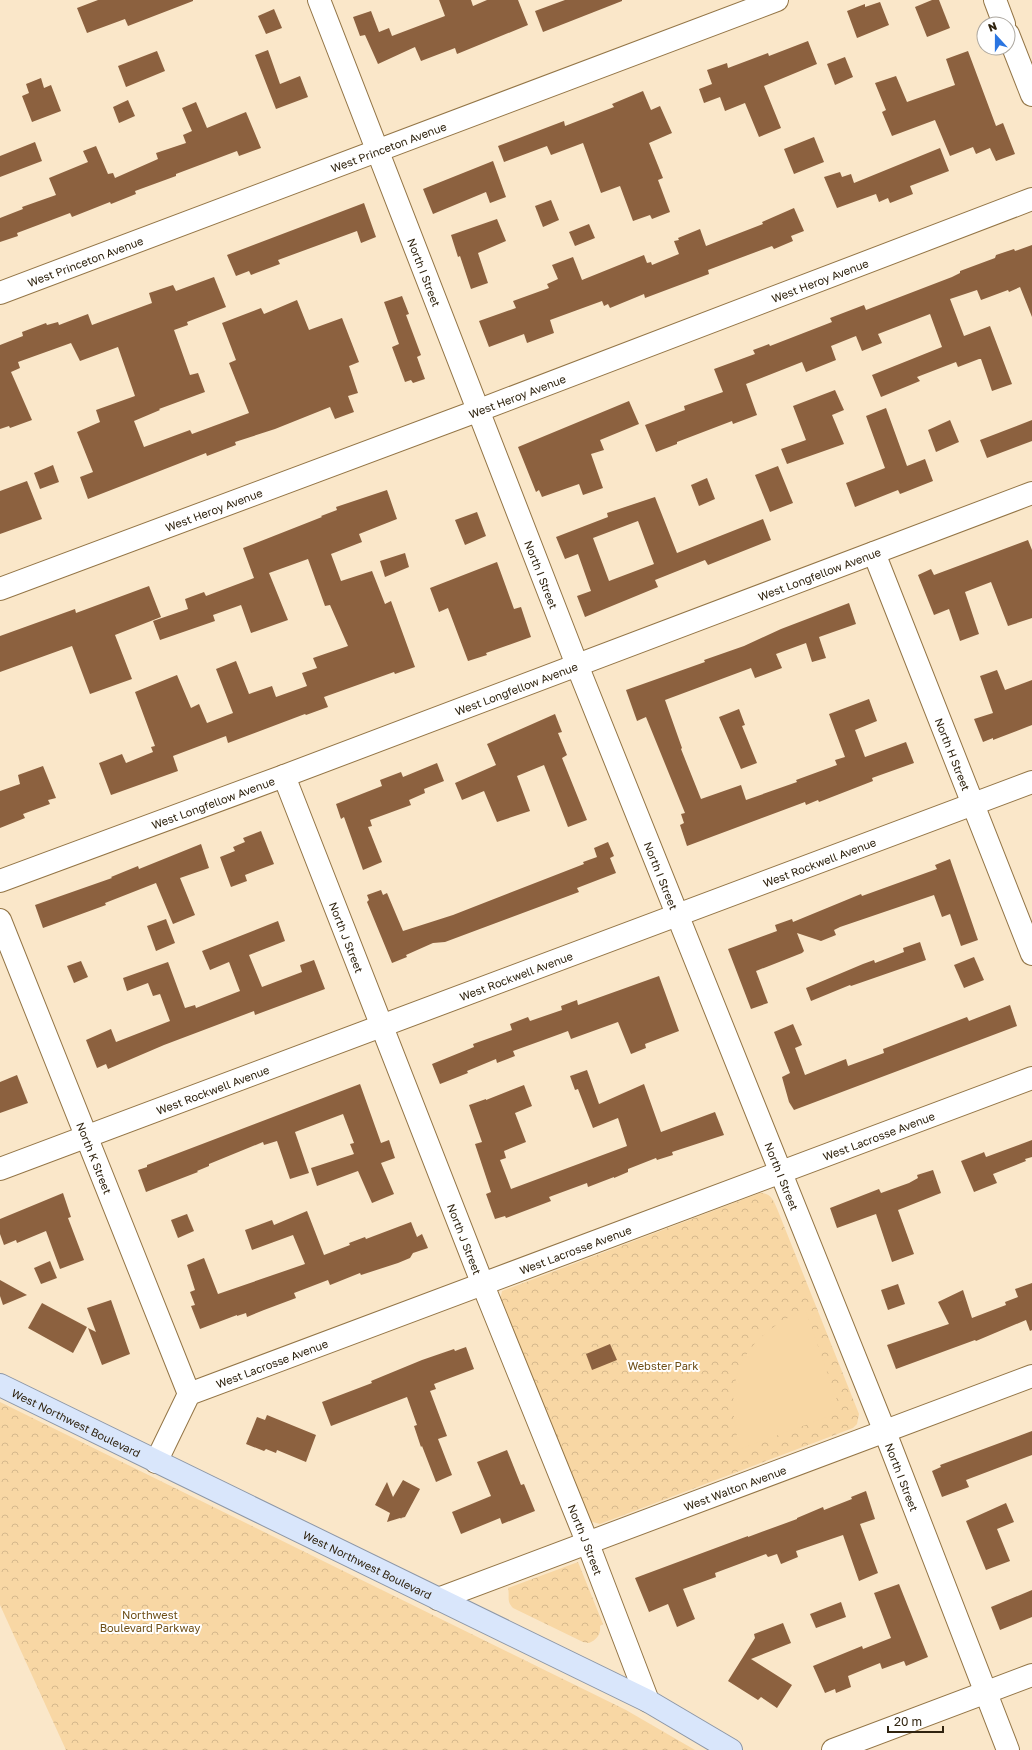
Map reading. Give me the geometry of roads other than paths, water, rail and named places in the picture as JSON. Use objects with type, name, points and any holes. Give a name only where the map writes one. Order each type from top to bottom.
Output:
[{"type":"main road","name":"West Northwest Boulevard","points":[[0,1385],[648,1701],[731,1750]]},
{"type":"street","name":"North I Street","points":[[319,0],[577,665],[884,1432],[1008,1750]]},
{"type":"street","name":"West Princeton Avenue","points":[[0,293],[777,0]]},
{"type":"street","points":[[995,0],[1001,16]]},
{"type":"street","points":[[1016,54],[1032,95]]},
{"type":"street","name":"West Heroy Avenue","points":[[0,589],[1032,199]]},
{"type":"street","name":"West Longfellow Avenue","points":[[0,881],[284,776],[1032,493]]},
{"type":"street","name":"North H Street","points":[[874,553],[1032,954]]},
{"type":"street","name":"North J Street","points":[[284,776],[483,1285],[588,1544],[648,1701]]},
{"type":"street","name":"West Rockwell Avenue","points":[[0,1169],[1032,782]]},
{"type":"street","name":"North K Street","points":[[0,920],[189,1394]]},
{"type":"street","name":"West Lacrosse Avenue","points":[[189,1394],[1032,1078]]},
{"type":"street","name":"West Walton Avenue","points":[[438,1599],[588,1544],[1032,1376]]},
{"type":"street","points":[[156,1462],[189,1394]]},
{"type":"street","points":[[833,1750],[1032,1675]]},
{"type":"park label","name":"Webster Park","points":[[663,1365]]},
{"type":"park label","name":"Northwest Boulevard Parkway","points":[[150,1620]]}]
